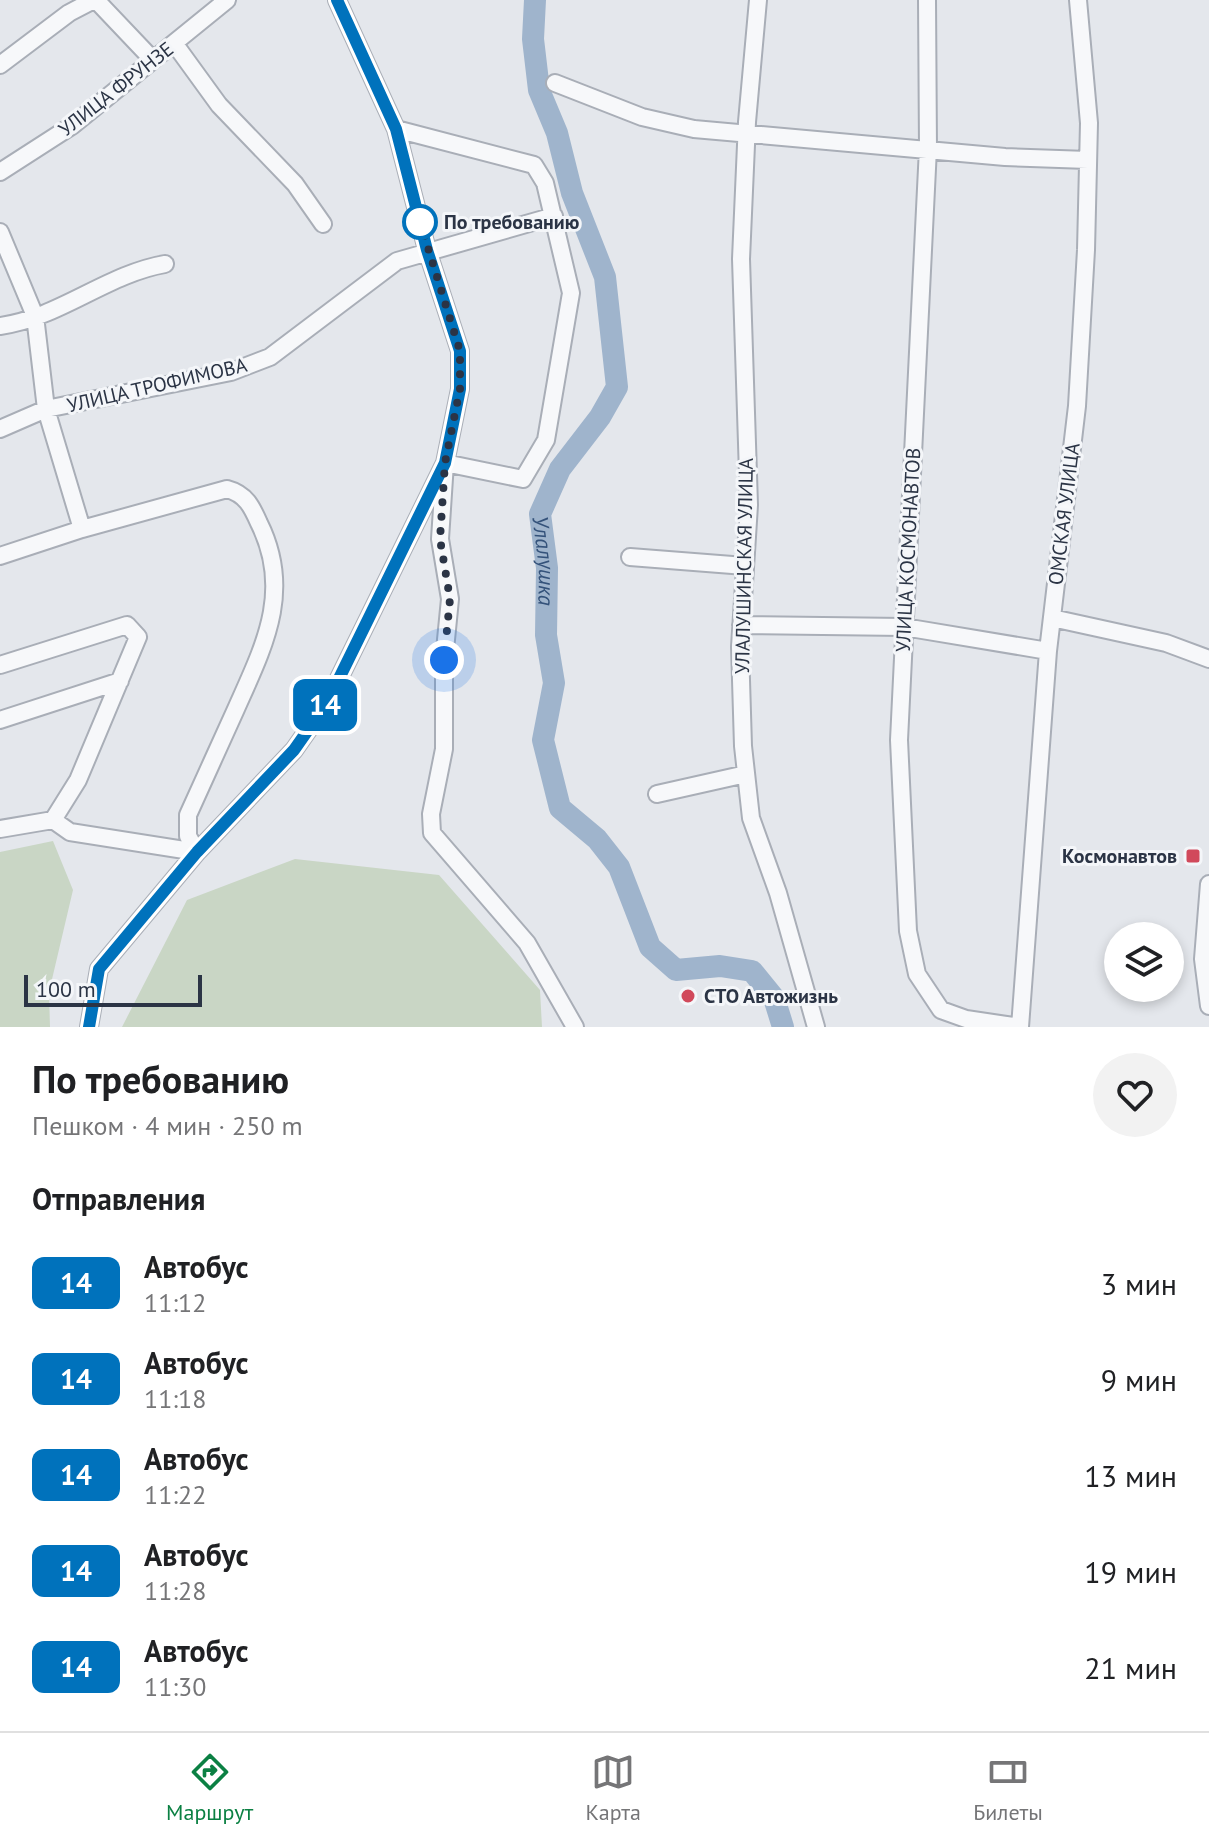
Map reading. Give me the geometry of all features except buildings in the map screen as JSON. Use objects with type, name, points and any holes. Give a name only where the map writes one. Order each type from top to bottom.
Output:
[{"type":"street","points":[[0,65],[69,13],[95,0],[152,59]]},
{"type":"street","name":"УЛИЦА ФРУНЗЕ","points":[[0,172],[73,125],[227,0]]},
{"type":"street","points":[[337,0],[396,129],[427,250],[460,351],[460,389],[445,463],[440,539],[450,599],[444,660],[444,749],[431,814],[432,833],[527,943],[575,1027]]},
{"type":"street","name":"УЛАЛУШИНСКАЯ УЛИЦА","points":[[758,0],[746,134],[741,259],[749,505],[741,625],[746,774],[751,818],[778,893],[816,1027]]},
{"type":"street","name":"УЛИЦА КОСМОНАВТОВ","points":[[927,0],[928,148],[899,740],[908,931],[917,974],[941,1010],[966,1019],[1020,1027]]},
{"type":"street","name":"ОМСКАЯ УЛИЦА","points":[[1020,1027],[1048,651],[1077,406],[1089,123],[1078,0]]},
{"type":"street","points":[[174,43],[219,105],[295,184],[323,224]]},
{"type":"street","points":[[555,83],[642,117],[694,129],[1005,157],[1088,160]]},
{"type":"street","points":[[396,129],[526,160],[542,173],[571,293],[546,440],[523,479],[445,463]]},
{"type":"street","name":"УЛИЦА ТРОФИМОВА","points":[[0,429],[46,409],[231,372],[270,357],[397,261],[554,216]]},
{"type":"street","points":[[0,232],[35,316],[46,409],[82,529]]},
{"type":"street","points":[[0,326],[72,303],[143,269],[165,264]]},
{"type":"street","points":[[89,1027],[99,969],[197,852],[294,750],[327,703],[445,463]]},
{"type":"street","points":[[0,556],[216,491],[236,491],[250,504],[273,552],[270,626],[188,815],[188,836],[197,852]]},
{"type":"street","points":[[630,557],[745,566]]},
{"type":"street","points":[[1052,618],[1166,643],[1209,659]]},
{"type":"street","points":[[0,665],[127,625],[133,627],[138,637],[78,780],[53,820]]},
{"type":"street","points":[[741,625],[904,627],[1048,651]]},
{"type":"street","points":[[0,720],[120,681]]},
{"type":"street","points":[[657,794],[746,774]]},
{"type":"street","points":[[0,829],[53,820],[70,832],[197,852]]},
{"type":"street","points":[[1209,884],[1203,959],[1209,1006]]},
{"type":"green space","points":[[53,841],[73,890],[49,992],[50,1027],[0,1027],[0,852]]},
{"type":"green space","points":[[295,859],[439,875],[540,990],[542,1027],[122,1027],[187,900]]},
{"type":"waterway","name":"Улалушка","points":[[535,0],[533,39],[539,90],[557,133],[572,193],[605,277],[617,387],[600,417],[560,469],[540,514],[547,568],[546,635],[554,683],[543,740],[560,808],[597,839],[619,867],[650,947],[676,970],[720,966],[752,971],[774,998],[783,1027]]},
{"type":"bus line","name":"14","points":[[89,1027],[99,969],[197,852],[294,750],[327,703],[445,463],[460,389],[460,351],[427,250],[396,129],[337,0]]},
{"type":"place","name":"По требованию","points":[[420,222]]},
{"type":"place","name":"Космонавтов","points":[[1193,856]]},
{"type":"place","name":"СТО Автожизнь","points":[[688,996]]},
{"type":"route","points":[[420,222],[460,351],[460,389],[445,463],[440,539],[450,599],[444,660]]}]
